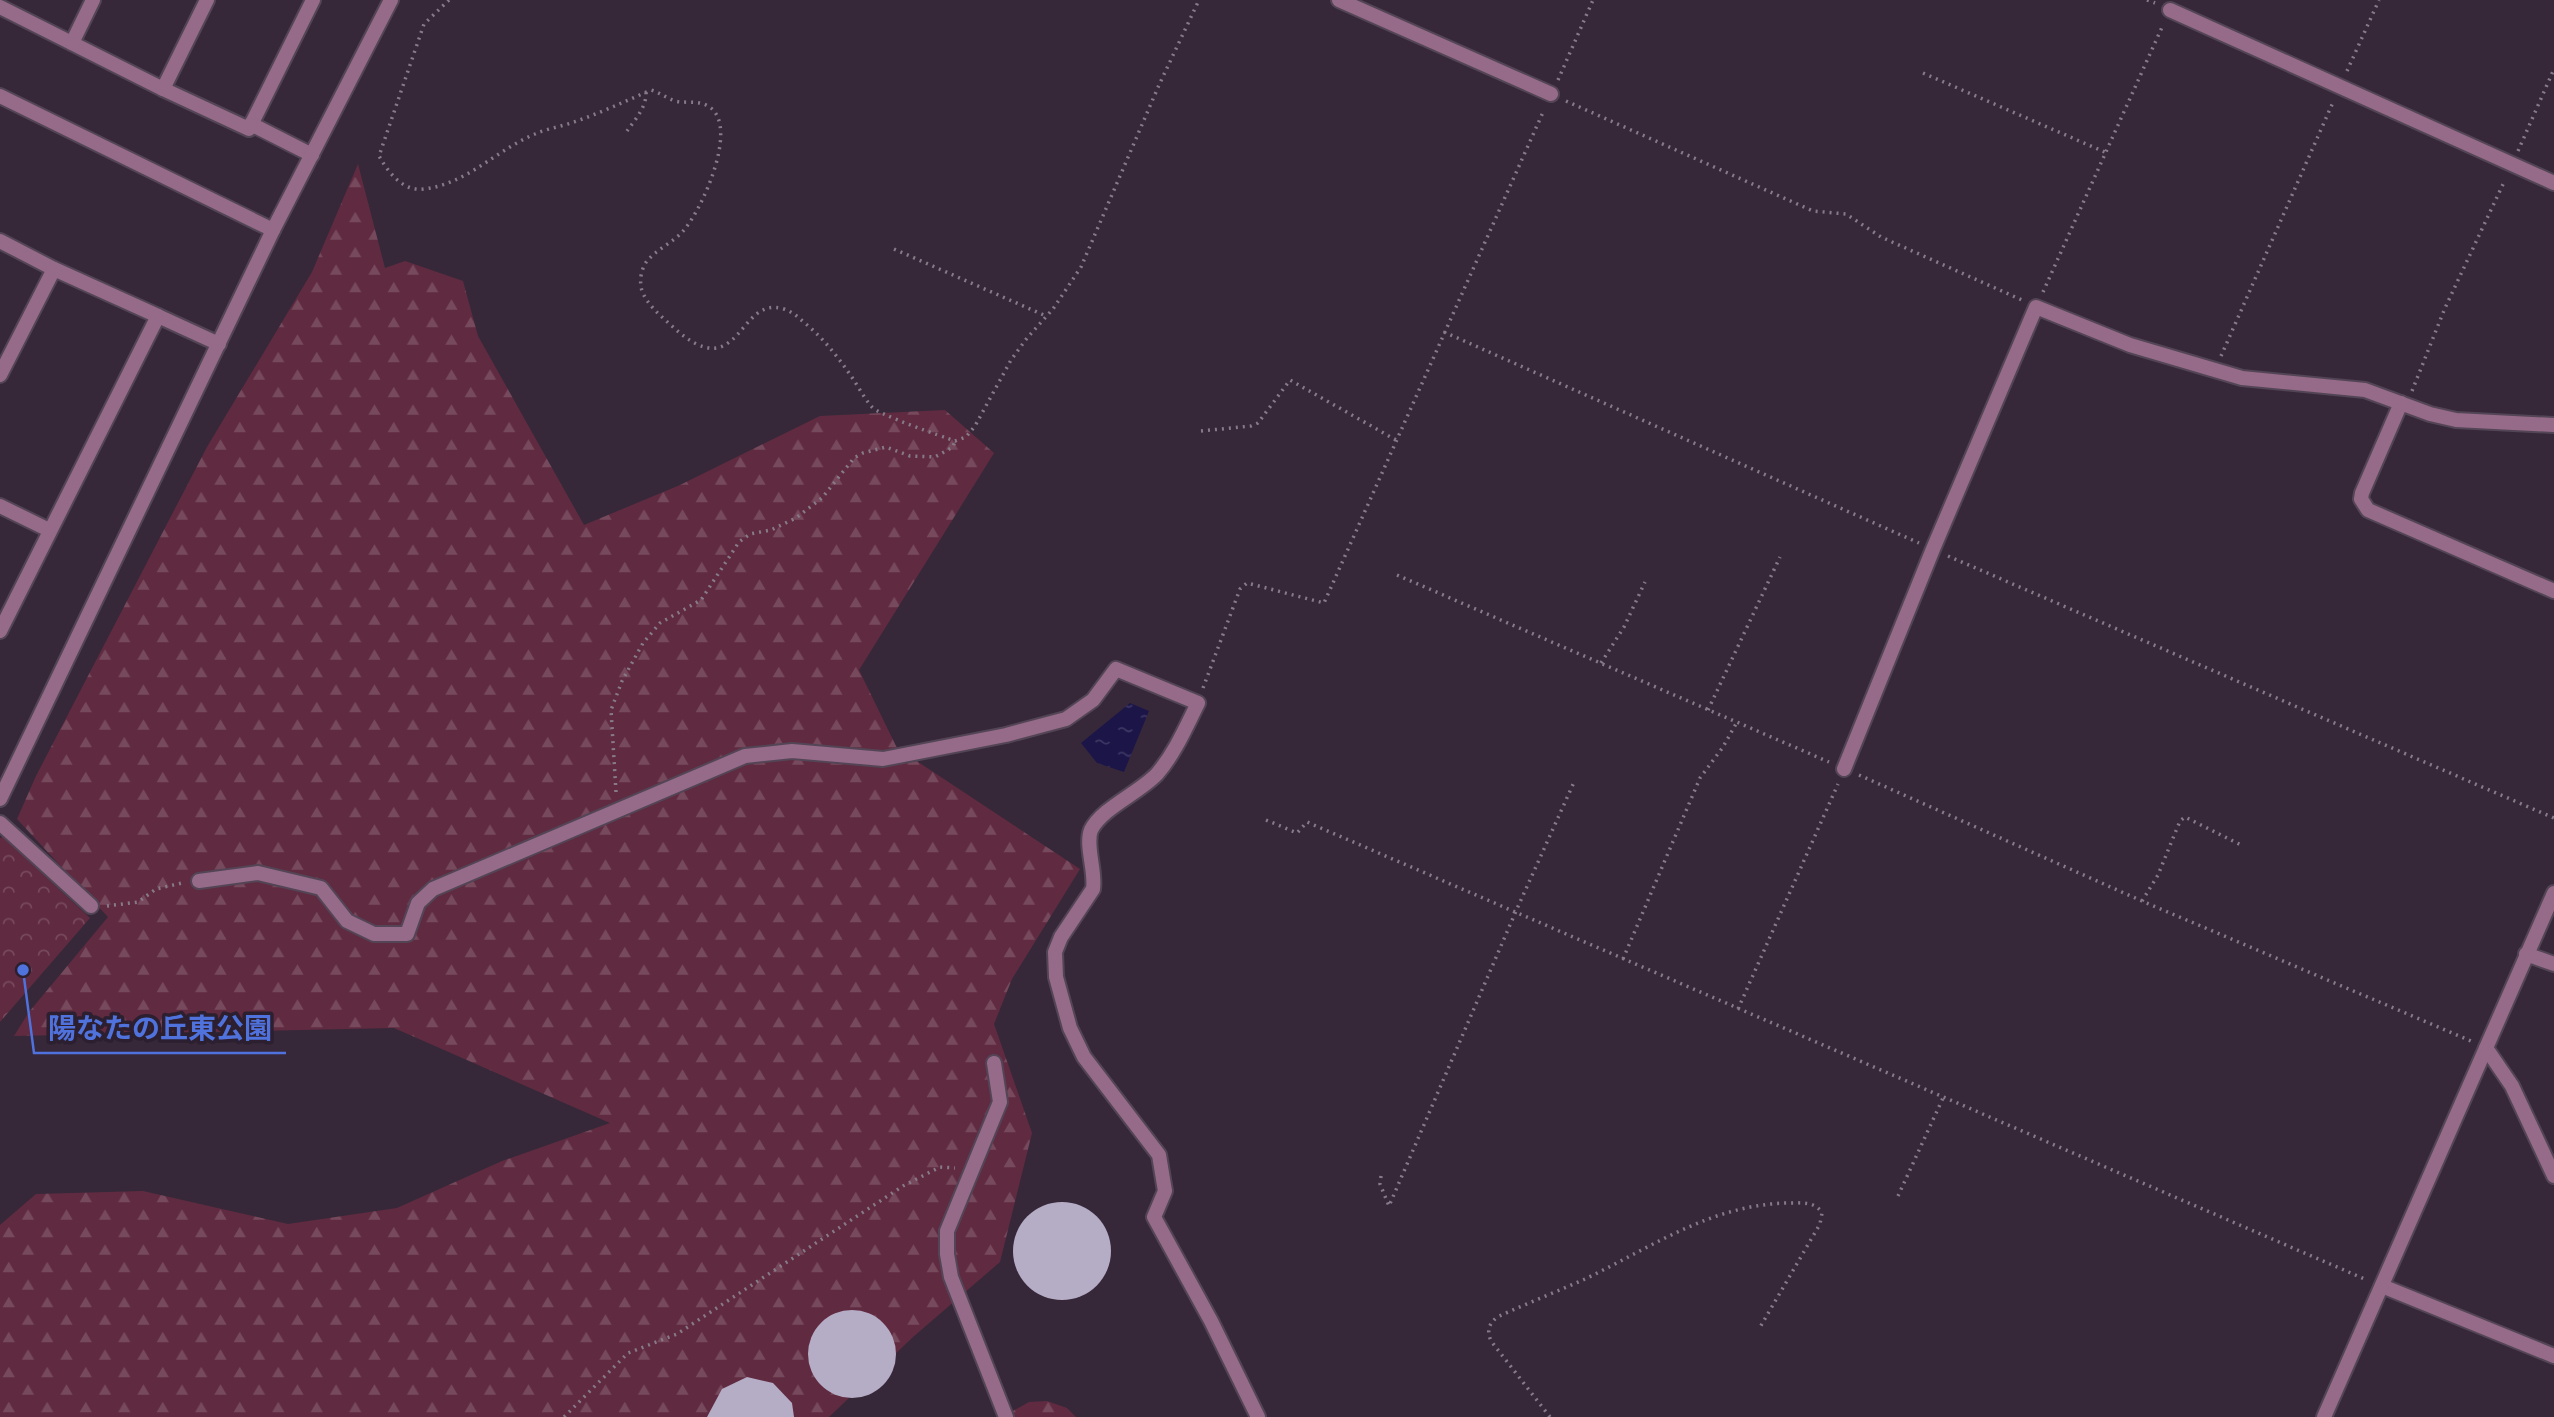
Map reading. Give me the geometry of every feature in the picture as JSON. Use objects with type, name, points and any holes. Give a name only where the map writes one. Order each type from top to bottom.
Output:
[{"type":"street","points":[[72,43],[93,0]]},
{"type":"street","points":[[163,89],[207,0]]},
{"type":"street","points":[[0,7],[249,129],[313,0]]},
{"type":"street","points":[[0,799],[274,230],[391,0]]},
{"type":"street","points":[[1339,0],[1551,94]]},
{"type":"street","points":[[2170,10],[2554,183]]},
{"type":"street","points":[[0,96],[274,230]]},
{"type":"street","points":[[251,124],[312,155]]},
{"type":"street","points":[[0,241],[54,269],[219,344]]},
{"type":"street","points":[[0,375],[54,269]]},
{"type":"street","points":[[1844,769],[1933,549],[2036,307],[2130,345],[2242,378],[2365,390],[2430,414],[2456,420],[2554,425]]},
{"type":"street","points":[[0,631],[158,316]]},
{"type":"street","points":[[2404,404],[2362,493],[2364,506],[2554,591]]},
{"type":"street","points":[[0,506],[49,530]]},
{"type":"street","points":[[200,881],[258,873],[321,888],[347,921],[374,934],[407,934],[418,903],[433,889],[745,756],[792,751],[883,759],[1006,735],[1066,719],[1093,700],[1116,669],[1198,703],[1174,750],[1157,774],[1099,819],[1092,829],[1089,836],[1093,889],[1060,937],[1054,962],[1070,1028],[1084,1057],[1159,1155],[1165,1191],[1154,1217],[1211,1321],[1258,1417]]},
{"type":"street","points":[[0,823],[91,906]]},
{"type":"street","points":[[2325,1417],[2554,893]]},
{"type":"street","points":[[2526,954],[2554,964]]},
{"type":"street","points":[[2486,1048],[2512,1086],[2554,1176]]},
{"type":"street","points":[[994,1063],[1000,1102],[947,1231],[947,1254],[951,1277],[1006,1417]]},
{"type":"street","points":[[2382,1286],[2554,1356]]},
{"type":"path","points":[[449,0],[424,24],[379,156],[388,171],[399,181],[422,190],[456,180],[479,169],[536,133],[601,112],[651,90],[672,100],[700,102],[715,113],[720,125],[721,139],[707,190],[694,215],[684,230],[647,261],[641,273],[641,287],[648,302],[688,341],[706,349],[716,349],[728,343],[753,317],[763,311],[782,308],[793,313],[811,328],[837,355],[873,409],[955,441],[966,437],[975,426],[1011,360],[1081,267],[1159,85],[1199,0]]},
{"type":"path","points":[[1198,703],[1240,589],[1247,583],[1324,603],[1593,0]]},
{"type":"path","points":[[2214,370],[2379,0]]},
{"type":"path","points":[[1551,94],[1813,211],[1846,214],[1881,237],[2036,307],[2170,10]]},
{"type":"path","points":[[2404,404],[2554,69]]},
{"type":"path","points":[[1923,73],[2107,153]]},
{"type":"path","points":[[627,131],[642,108],[647,97],[646,92]]},
{"type":"path","points":[[894,249],[1046,316]]},
{"type":"path","points":[[1444,332],[1933,549],[2554,818]]},
{"type":"path","points":[[1201,431],[1251,426],[1258,422],[1290,380],[1396,440]]},
{"type":"path","points":[[617,812],[611,710],[622,681],[643,643],[660,623],[701,600],[739,542],[750,534],[772,530],[796,518],[822,498],[854,458],[887,447],[910,456],[935,457],[953,447],[955,441]]},
{"type":"path","points":[[1707,710],[1780,557]]},
{"type":"path","points":[[1397,575],[2486,1048]]},
{"type":"path","points":[[1601,663],[1624,627],[1644,582]]},
{"type":"path","points":[[1623,959],[1700,778],[1723,747],[1737,722]]},
{"type":"path","points":[[1738,1009],[1844,769]]},
{"type":"path","points":[[1381,1176],[1380,1184],[1389,1206],[1575,780]]},
{"type":"path","points":[[2143,901],[2158,875],[2180,821],[2185,817],[2241,845]]},
{"type":"path","points":[[1266,820],[1297,833],[1307,821],[2382,1286]]},
{"type":"path","points":[[91,906],[138,902],[156,889],[200,881]]},
{"type":"path","points":[[1898,1196],[1943,1098]]},
{"type":"path","points":[[564,1417],[628,1353],[677,1334],[903,1186],[940,1167],[952,1167],[970,1175]]},
{"type":"path","points":[[1550,1417],[1491,1341],[1487,1332],[1490,1322],[1707,1218],[1749,1206],[1812,1204],[1822,1213],[1820,1224],[1759,1329]]},
{"type":"green space","points":[[358,164],[385,268],[405,261],[463,281],[478,336],[584,525],[680,485],[820,416],[945,410],[994,453],[859,670],[897,748],[1080,869],[1012,979],[994,1024],[1032,1133],[1000,1262],[913,1337],[829,1417],[0,1417],[0,1225],[36,1194],[143,1191],[288,1224],[397,1208],[502,1161],[610,1123],[394,1028],[14,1036],[29,1012],[108,917],[17,819],[36,776],[207,447],[312,272]]},
{"type":"green space","points":[[3,837],[90,918],[0,1022],[0,838]]},
{"type":"green space","points":[[1047,1401],[1067,1408],[1076,1417],[1002,1417],[1029,1402]]},
{"type":"water","points":[[1130,703],[1149,711],[1124,772],[1097,763],[1081,743]]},
{"type":"building","points":[[1062,1202],[1081,1206],[1096,1217],[1107,1232],[1111,1251],[1107,1270],[1096,1285],[1081,1296],[1062,1300],[1043,1296],[1028,1285],[1017,1270],[1013,1251],[1017,1232],[1028,1217],[1043,1206]]},
{"type":"building","points":[[852,1310],[869,1314],[883,1323],[892,1337],[896,1354],[892,1371],[883,1385],[869,1394],[852,1398],[835,1394],[821,1385],[812,1371],[808,1354],[812,1337],[821,1323],[835,1314]]},
{"type":"building","points":[[747,1377],[773,1383],[792,1403],[794,1417],[707,1417],[722,1389]]},
{"type":"place","name":"陽なたの丘東公園","points":[[23,970]]}]
